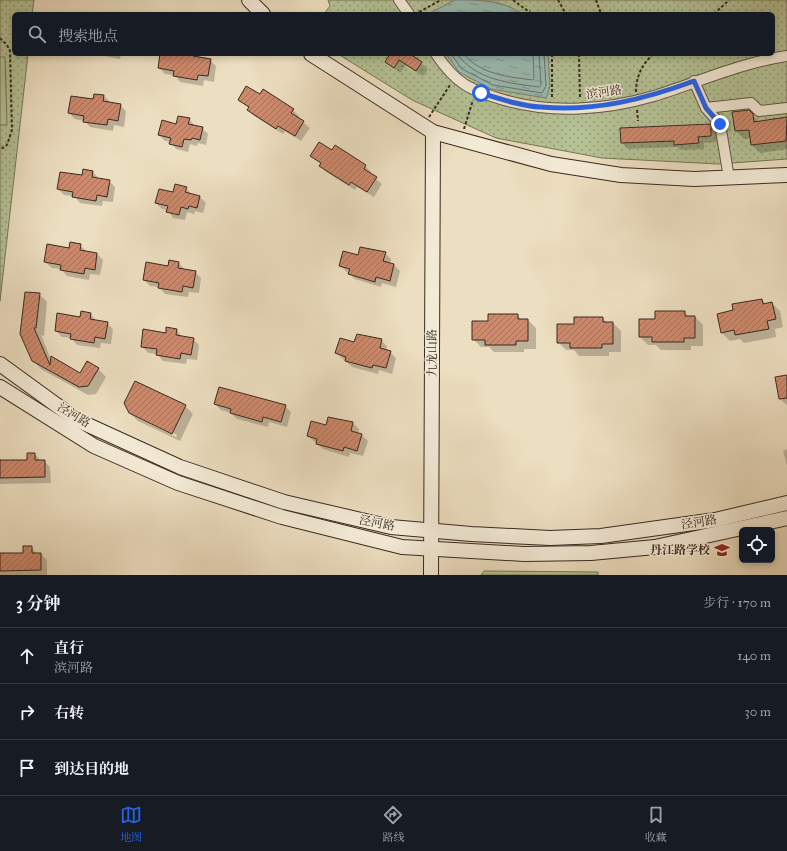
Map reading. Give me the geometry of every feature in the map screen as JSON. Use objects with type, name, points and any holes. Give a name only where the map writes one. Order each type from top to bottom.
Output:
[{"type":"street","points":[[249,0],[261,12]]},
{"type":"street","points":[[399,0],[408,12]]},
{"type":"street","points":[[314,56],[429,128],[461,139],[551,164],[621,175],[694,179],[787,175]]},
{"type":"street","name":"滨河路","points":[[437,56],[454,78],[463,85],[476,91],[511,102],[552,108],[580,108],[636,100],[745,64],[787,56]]},
{"type":"street","points":[[694,81],[706,108],[720,124],[729,178]]},
{"type":"street","points":[[706,108],[751,103],[759,111],[787,108]]},
{"type":"street","name":"九龙山路","points":[[429,128],[431,575]]},
{"type":"street","name":"泾河路","points":[[0,364],[77,420],[180,467],[284,502],[391,527],[550,538],[600,536],[715,520],[787,503]]},
{"type":"street","name":"泾河路","points":[[0,387],[94,446],[178,483],[282,517],[402,547],[431,550],[524,554],[591,553],[656,547],[787,518]]},
{"type":"path","points":[[420,12],[441,0]]},
{"type":"path","points":[[513,0],[529,12]]},
{"type":"path","points":[[558,0],[565,12]]},
{"type":"path","points":[[596,0],[600,12]]},
{"type":"path","points":[[716,12],[729,0]]},
{"type":"path","points":[[0,38],[7,45],[10,52],[12,130],[6,145],[0,150]]},
{"type":"path","points":[[552,56],[552,108]]},
{"type":"path","points":[[579,56],[580,108]]},
{"type":"path","points":[[638,121],[636,100],[639,74],[643,64],[651,56]]},
{"type":"path","points":[[429,128],[454,78]]},
{"type":"path","points":[[461,139],[476,91]]},
{"type":"green space","points":[[0,0],[34,0],[32,12],[12,12],[12,56],[28,56],[0,301]]},
{"type":"green space","points":[[328,0],[787,0],[787,159],[718,164],[602,158],[496,138],[412,100],[341,56],[775,56],[775,12],[326,12],[330,6]]},
{"type":"green space","points":[[0,57],[5,57],[7,125],[0,125]]},
{"type":"green space","points":[[484,571],[598,572],[598,575],[481,575]]},
{"type":"water","points":[[455,0],[474,0],[499,3],[520,12],[432,12]]},
{"type":"water","points":[[447,56],[548,56],[550,87],[546,98],[491,89],[459,72]]},
{"type":"building","points":[[160,56],[193,56],[211,59],[208,76],[198,75],[197,80],[173,76],[174,71],[158,68]]},
{"type":"building","points":[[389,56],[413,56],[422,62],[416,71],[399,60],[394,68],[385,62]]},
{"type":"building","points":[[246,86],[260,94],[263,89],[294,109],[291,113],[304,121],[295,136],[278,126],[276,129],[247,110],[249,107],[238,100]]},
{"type":"building","points":[[94,94],[104,95],[103,101],[121,104],[118,121],[108,119],[107,125],[83,122],[84,116],[68,113],[71,96],[93,99]]},
{"type":"building","points":[[749,110],[753,114],[754,122],[787,117],[786,141],[751,145],[749,130],[735,131],[732,112]]},
{"type":"building","points":[[178,116],[190,118],[188,124],[203,127],[200,140],[192,138],[191,140],[184,139],[182,147],[169,144],[171,138],[158,135],[162,120],[176,124]]},
{"type":"building","points":[[711,124],[711,136],[698,137],[699,143],[674,145],[674,141],[621,143],[620,128]]},
{"type":"building","points":[[319,142],[332,150],[335,145],[366,165],[364,169],[377,177],[367,192],[351,182],[349,185],[319,166],[321,163],[310,156]]},
{"type":"building","points":[[83,169],[93,171],[92,177],[110,180],[107,197],[97,195],[96,201],[72,197],[73,192],[57,189],[60,172],[82,175]]},
{"type":"building","points":[[175,184],[187,187],[185,192],[200,196],[197,208],[189,206],[188,209],[181,207],[179,215],[166,212],[168,206],[155,203],[159,189],[173,192]]},
{"type":"building","points":[[70,242],[81,244],[80,250],[97,253],[95,270],[85,268],[84,274],[60,270],[61,265],[44,262],[47,244],[69,248]]},
{"type":"building","points":[[360,247],[386,252],[383,261],[394,264],[390,281],[376,277],[375,282],[348,274],[350,269],[339,266],[343,251],[358,255]]},
{"type":"building","points":[[169,260],[179,262],[178,268],[196,271],[193,288],[183,286],[182,292],[158,288],[159,283],[143,280],[146,262],[168,266]]},
{"type":"building","points":[[25,292],[40,293],[36,328],[34,328],[50,365],[51,356],[80,373],[87,361],[99,368],[88,386],[79,387],[32,361],[20,334]]},
{"type":"building","points":[[762,299],[763,304],[772,302],[776,319],[767,321],[769,329],[735,335],[734,330],[721,333],[717,314],[733,310],[732,304]]},
{"type":"building","points":[[81,311],[91,313],[90,319],[108,322],[105,339],[95,337],[94,343],[70,339],[71,334],[55,331],[57,313],[80,317]]},
{"type":"building","points":[[655,311],[685,311],[685,316],[695,316],[695,338],[684,338],[684,342],[652,342],[652,337],[639,337],[639,319],[655,319]]},
{"type":"building","points":[[488,314],[518,314],[518,319],[528,319],[528,341],[516,341],[516,345],[485,345],[485,340],[472,340],[472,321],[488,321]]},
{"type":"building","points":[[574,317],[603,317],[603,322],[613,322],[613,344],[602,344],[602,348],[570,348],[570,343],[557,343],[557,324],[574,324]]},
{"type":"building","points":[[166,327],[177,329],[176,335],[194,338],[191,355],[181,353],[180,359],[156,355],[157,349],[141,347],[143,329],[166,333]]},
{"type":"building","points":[[357,334],[382,339],[380,348],[391,351],[386,368],[373,365],[372,368],[345,361],[346,357],[335,353],[340,338],[354,342]]},
{"type":"building","points":[[787,375],[787,398],[779,399],[775,377]]},
{"type":"building","points":[[135,381],[186,405],[172,434],[129,413],[124,403]]},
{"type":"building","points":[[219,387],[286,405],[281,422],[263,417],[262,422],[230,413],[231,409],[214,404]]},
{"type":"building","points":[[328,417],[353,422],[351,431],[362,434],[357,451],[344,447],[343,451],[316,444],[317,439],[307,436],[311,421],[326,425]]},
{"type":"building","points":[[27,453],[35,453],[35,460],[45,460],[45,477],[0,478],[0,460],[27,460]]},
{"type":"building","points":[[23,546],[32,546],[32,553],[41,553],[41,570],[0,571],[0,553],[23,553]]},
{"type":"place","name":"丹江路学校","points":[[722,550]]},
{"type":"route","points":[[481,93],[511,102],[540,107],[576,109],[654,96],[694,81],[706,108],[720,124]]}]
